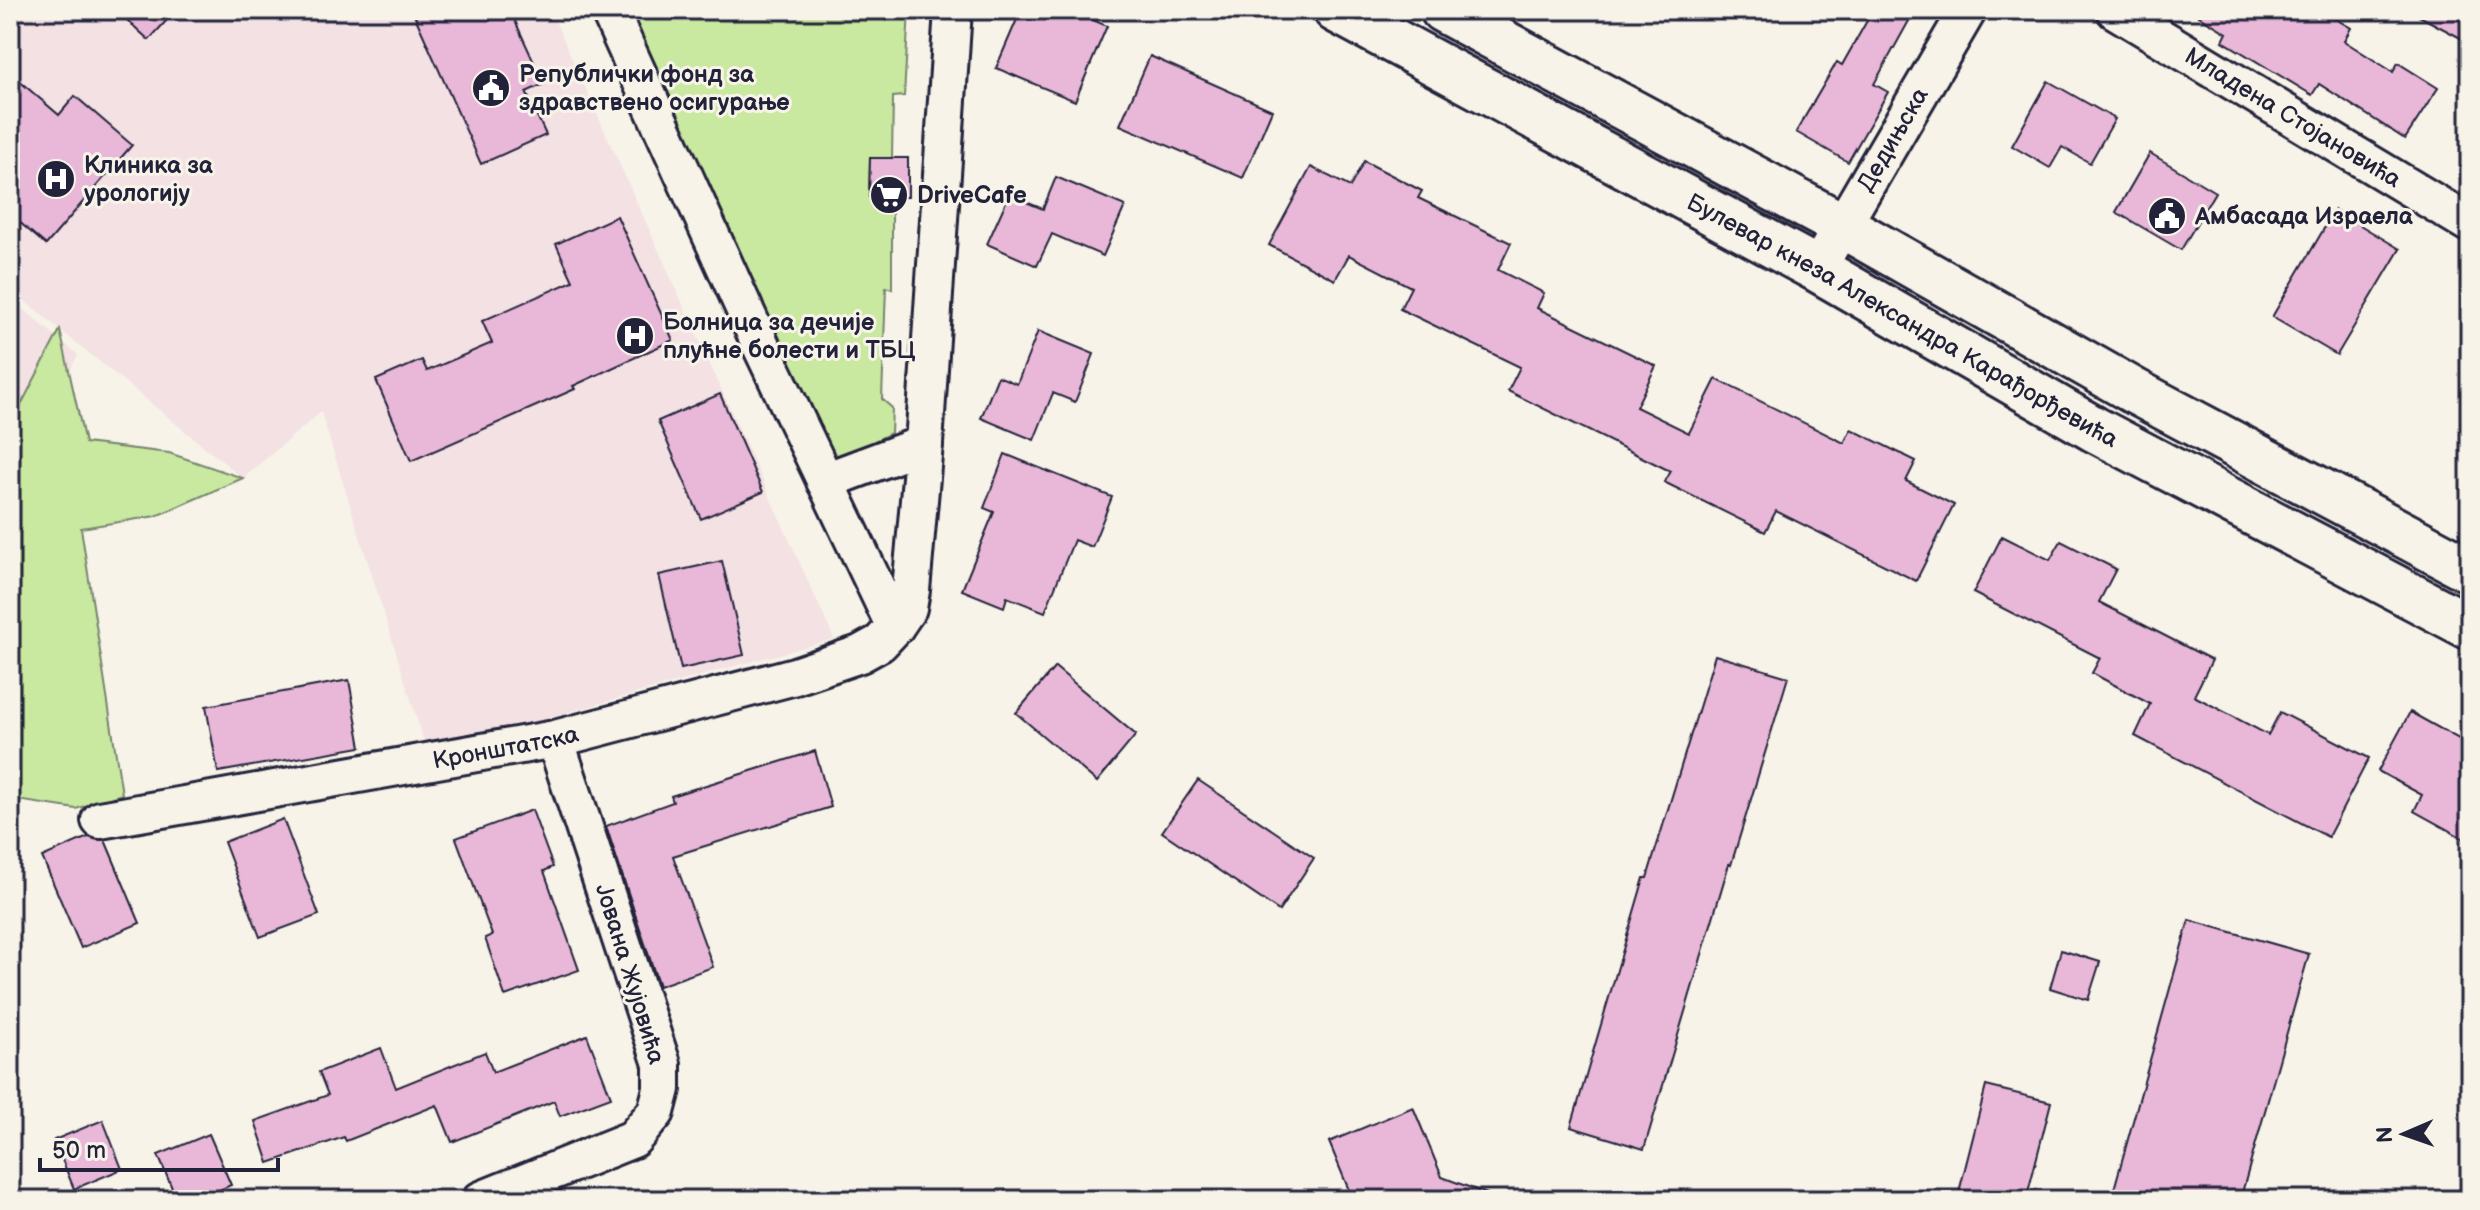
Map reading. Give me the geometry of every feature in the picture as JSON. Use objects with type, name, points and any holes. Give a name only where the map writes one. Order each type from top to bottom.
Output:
[{"type":"street","points":[[609,10],[756,336],[895,627]]},
{"type":"street","points":[[895,627],[908,608],[911,590],[924,444],[953,10]]},
{"type":"street","name":"Булевар кнеза Александра Карађорђевића","points":[[1443,10],[1843,226],[2134,391],[2470,570]]},
{"type":"street","name":"Дедињска","points":[[1817,269],[1968,10]]},
{"type":"street","name":"Младена Стојановића","points":[[2115,10],[2470,224]]},
{"type":"street","name":"Булевар кнеза Александра Карађорђевића","points":[[1339,11],[1817,269],[2094,429],[2470,627]]},
{"type":"street","points":[[825,481],[924,444]]},
{"type":"street","name":"Кронштатска","points":[[100,820],[555,739],[795,676],[860,654],[880,643],[895,627]]},
{"type":"street","name":"Јована Жујовића","points":[[481,1200],[633,1139],[656,1112],[662,1089],[662,1064],[555,739]]},
{"type":"shaded area","points":[[10,10],[550,10],[834,639],[427,751],[321,412],[243,478],[10,289]]},
{"type":"shaded area","points":[[10,298],[78,355],[10,480]]},
{"type":"green space","points":[[630,10],[909,10],[904,96],[893,97],[892,158],[870,158],[869,196],[892,197],[892,289],[886,287],[882,399],[892,408],[891,433],[830,463]]},
{"type":"green space","points":[[60,330],[85,443],[169,453],[243,478],[156,516],[81,528],[122,794],[76,809],[10,799],[10,426]]},
{"type":"building","points":[[116,10],[176,10],[149,40]]},
{"type":"building","name":"Републички фонд за здравствено осигурање","points":[[412,10],[510,10],[544,84],[526,92],[546,135],[481,164]]},
{"type":"building","points":[[1021,10],[1070,10],[1107,26],[1075,101],[996,68]]},
{"type":"building","points":[[1873,10],[1915,10],[1874,84],[1888,92],[1848,162],[1796,132],[1837,62],[1842,65]]},
{"type":"building","points":[[2189,10],[2320,10],[2351,28],[2344,41],[2393,72],[2398,63],[2438,88],[2405,139],[2319,84],[2312,95],[2223,41],[2227,33]]},
{"type":"building","points":[[2408,10],[2470,10],[2470,43]]},
{"type":"building","points":[[1150,56],[1272,110],[1243,178],[1120,125]]},
{"type":"building","name":"Клиника за урологију","points":[[10,73],[59,115],[75,96],[132,145],[46,245],[10,214]]},
{"type":"building","points":[[2048,81],[2115,119],[2090,163],[2062,147],[2050,168],[2012,146]]},
{"type":"building","points":[[2150,153],[2215,192],[2181,250],[2116,212]]},
{"type":"building","points":[[870,158],[908,158],[908,197],[869,197]]},
{"type":"building","points":[[1364,161],[1422,191],[1418,198],[1511,243],[1498,270],[1544,293],[1537,308],[1656,366],[1636,407],[1689,433],[1716,379],[1844,443],[1851,429],[1916,461],[1906,481],[1954,505],[1916,581],[1776,511],[1765,532],[1664,482],[1670,471],[1508,391],[1520,367],[1400,309],[1411,287],[1349,255],[1335,280],[1269,245],[1311,167],[1350,187]]},
{"type":"building","points":[[1056,177],[1125,206],[1103,256],[1052,234],[1037,266],[987,244],[1009,195],[1043,209]]},
{"type":"building","points":[[2335,210],[2400,249],[2337,355],[2272,317]]},
{"type":"building","name":"Болница за дечије плућне болести и ТБЦ","points":[[617,216],[673,340],[573,386],[575,389],[411,461],[376,380],[422,360],[427,371],[492,343],[482,321],[573,281],[556,244]]},
{"type":"building","points":[[1038,331],[1094,354],[1075,402],[1053,393],[1034,440],[981,418],[998,376],[1017,384]]},
{"type":"building","points":[[720,394],[763,492],[701,519],[658,421]]},
{"type":"building","points":[[1005,454],[1112,497],[1092,547],[1074,540],[1045,612],[1007,597],[1004,607],[962,590],[994,512],[984,508]]},
{"type":"building","points":[[2002,536],[2050,560],[2061,541],[2116,569],[2099,602],[2212,660],[2194,696],[2268,735],[2280,712],[2369,758],[2328,837],[2135,736],[2150,704],[2092,673],[2100,658],[1973,593]]},
{"type":"building","points":[[722,561],[744,655],[681,669],[659,575]]},
{"type":"building","points":[[1715,655],[1788,677],[1644,1149],[1571,1127],[1644,878],[1647,878]]},
{"type":"building","points":[[1055,667],[1136,735],[1097,782],[1016,713]]},
{"type":"building","points":[[349,680],[361,747],[218,772],[206,706]]},
{"type":"building","points":[[2410,712],[2470,745],[2470,842],[2414,811],[2422,795],[2378,771]]},
{"type":"building","points":[[815,751],[831,807],[673,856],[713,967],[659,986],[606,826],[673,802],[671,796]]},
{"type":"building","points":[[1198,780],[1314,858],[1279,911],[1162,832]]},
{"type":"building","points":[[532,810],[553,867],[544,871],[579,970],[505,996],[485,938],[492,935],[456,838]]},
{"type":"building","points":[[283,819],[319,915],[260,937],[224,842]]},
{"type":"building","points":[[88,837],[105,840],[140,923],[81,948],[42,857]]},
{"type":"building","points":[[2189,920],[2309,954],[2240,1200],[2111,1200]]},
{"type":"building","points":[[2061,950],[2100,962],[2088,1000],[2050,988]]},
{"type":"building","points":[[587,1035],[611,1097],[560,1116],[554,1101],[452,1142],[437,1105],[346,1141],[344,1137],[269,1163],[255,1121],[328,1095],[319,1072],[381,1048],[396,1088],[485,1052],[493,1072]]},
{"type":"building","points":[[1986,1086],[2051,1102],[2026,1200],[1991,1200],[1959,1192]]},
{"type":"building","points":[[1413,1107],[1442,1177],[1495,1197],[1495,1200],[1353,1200],[1329,1142]]},
{"type":"building","points":[[103,1120],[122,1169],[74,1189],[54,1140]]},
{"type":"building","points":[[209,1134],[231,1185],[196,1200],[177,1200],[158,1155]]},
{"type":"place","name":"Републички фонд за здравствено осигурање","points":[[491,88]]},
{"type":"place","name":"Клиника за урологију","points":[[56,179]]},
{"type":"place","name":"DriveCafe","points":[[889,195]]},
{"type":"place","name":"Амбасада Израела","points":[[2167,216]]},
{"type":"place","name":"Болница за дечије плућне болести и ТБЦ","points":[[635,336]]}]
